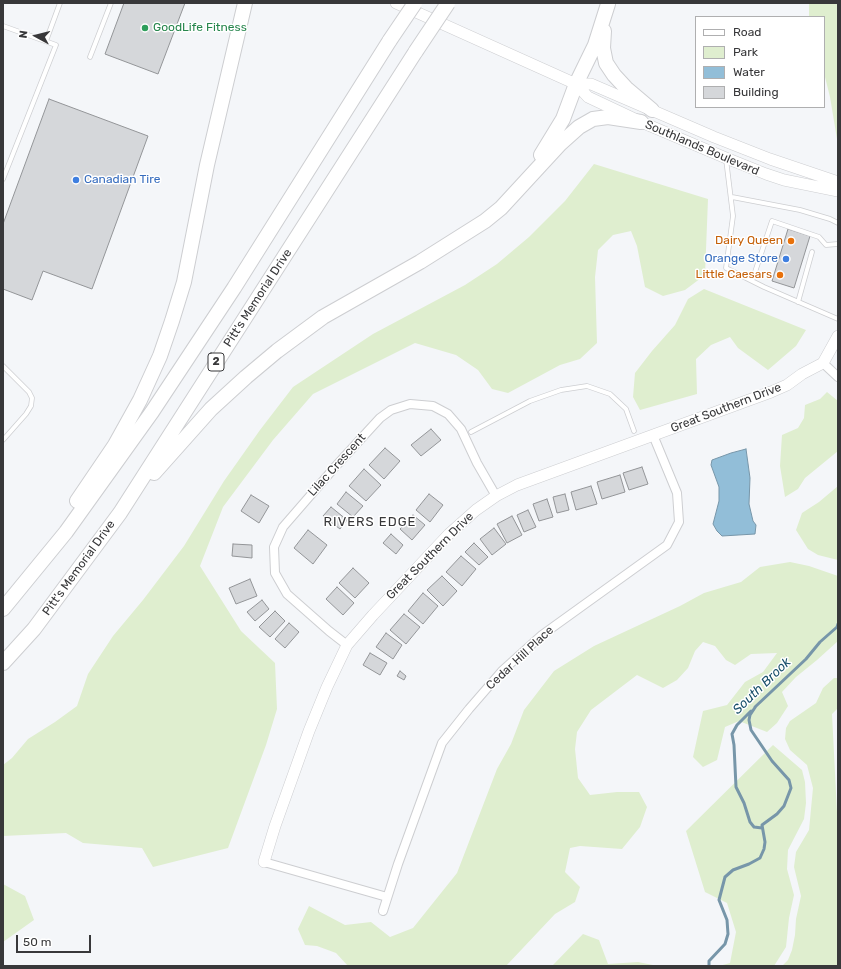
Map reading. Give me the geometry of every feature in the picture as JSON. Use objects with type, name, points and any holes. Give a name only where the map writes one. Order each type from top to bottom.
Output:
[{"type":"highway","points":[[16,593],[115,445],[140,400],[160,356],[184,282],[207,165],[245,3]]},
{"type":"highway","name":"2","points":[[3,609],[66,532],[156,406],[238,281],[390,40],[415,3]]},
{"type":"highway","name":"Pitt's Memorial Drive","points":[[3,663],[34,629],[120,513],[448,3]]},
{"type":"highway","points":[[522,186],[563,118],[576,84],[595,45],[608,4]]},
{"type":"highway","points":[[608,4],[603,36],[603,48],[606,63],[614,76],[652,110]]},
{"type":"highway","points":[[120,513],[181,442],[211,410],[246,377],[277,351],[323,318],[474,229],[501,208],[560,144],[579,127],[593,120],[608,117],[641,122]]},
{"type":"street","name":"Southlands Boulevard","points":[[396,3],[468,34],[576,84],[588,97],[641,122],[778,178],[838,191]]},
{"type":"street","name":"Southlands Boulevard","points":[[576,84],[591,84],[714,137],[770,159],[838,182]]},
{"type":"street","points":[[838,336],[823,363],[838,378]]},
{"type":"street","name":"Great Southern Drive","points":[[264,862],[275,826],[309,731],[327,687],[347,645],[449,534],[476,510],[496,496],[517,486],[771,392],[823,363]]},
{"type":"street","name":"Lilac Crescent","points":[[347,645],[287,594],[275,573],[274,547],[283,527],[335,466],[380,418],[391,410],[410,404],[433,406],[448,414],[460,429],[496,496]]},
{"type":"street","name":"Cedar Hill Place","points":[[383,911],[398,864],[442,743],[502,671],[542,635],[667,545],[679,522],[678,493],[654,435]]},
{"type":"street","points":[[264,862],[387,897]]},
{"type":"lane","points":[[46,41],[60,3]]},
{"type":"lane","points":[[90,57],[111,3]]},
{"type":"lane","points":[[3,26],[56,45],[3,179]]},
{"type":"lane","points":[[726,158],[732,197],[733,216],[726,268],[798,302],[838,318]]},
{"type":"lane","points":[[732,197],[800,210],[838,223]]},
{"type":"lane","points":[[752,281],[772,221],[819,237],[826,245],[838,244]]},
{"type":"lane","points":[[798,302],[812,252]]},
{"type":"lane","points":[[3,366],[29,392],[32,398],[31,406],[26,414],[3,440]]},
{"type":"lane","points":[[471,432],[530,401],[560,390],[587,386],[610,394],[626,409],[634,431]]},
{"type":"green space","points":[[809,3],[838,3],[838,145],[825,77],[825,16],[809,16]]},
{"type":"green space","points":[[594,164],[708,199],[705,275],[685,290],[663,296],[645,287],[637,246],[631,231],[613,235],[598,250],[595,277],[597,343],[580,359],[560,365],[508,393],[492,389],[478,370],[456,355],[415,343],[313,394],[273,440],[223,507],[200,566],[241,631],[275,663],[277,709],[266,745],[228,848],[153,867],[142,848],[83,843],[66,833],[3,836],[3,765],[12,758],[28,739],[77,706],[88,674],[113,636],[143,600],[184,546],[224,481],[293,387],[373,334],[465,285],[497,264],[529,237],[565,201]]},
{"type":"green space","points":[[704,289],[806,330],[796,346],[768,370],[738,348],[730,337],[711,345],[696,359],[697,394],[640,410],[633,397],[635,373],[675,325],[688,299]]},
{"type":"green space","points":[[827,392],[838,401],[838,451],[805,478],[798,489],[785,497],[780,466],[782,435],[798,428],[804,418],[805,405],[820,399]]},
{"type":"green space","points":[[838,486],[838,560],[818,555],[808,549],[796,530],[802,513],[819,502]]},
{"type":"green space","points":[[790,562],[809,566],[838,576],[838,641],[796,677],[782,692],[788,706],[777,723],[767,732],[739,721],[725,727],[717,760],[703,767],[693,757],[703,711],[727,705],[745,682],[763,672],[777,653],[751,654],[735,665],[726,660],[715,646],[703,642],[695,651],[688,668],[677,680],[663,688],[637,675],[591,710],[577,732],[575,749],[578,778],[590,795],[617,792],[639,792],[647,807],[640,827],[622,849],[580,846],[570,848],[565,872],[580,887],[575,902],[555,914],[506,966],[348,966],[336,953],[317,946],[305,945],[298,929],[309,906],[345,925],[371,922],[390,937],[413,928],[457,873],[497,769],[511,744],[524,710],[554,671],[594,646],[680,606],[704,593],[741,582],[760,567]]},
{"type":"green space","points":[[834,678],[838,678],[838,708],[832,714],[838,832],[838,966],[782,966],[788,960],[795,935],[796,919],[801,896],[794,867],[796,852],[809,830],[813,788],[807,765],[790,750],[785,739],[786,728],[790,721],[816,703],[823,688]]},
{"type":"green space","points":[[773,745],[802,770],[805,782],[806,803],[804,819],[788,850],[787,869],[794,895],[789,918],[786,947],[774,966],[719,966],[730,963],[736,932],[727,903],[705,892],[686,831]]},
{"type":"green space","points":[[3,884],[25,896],[34,920],[3,942]]},
{"type":"green space","points":[[583,934],[599,940],[608,964],[638,962],[658,966],[552,966]]},
{"type":"water","points":[[746,449],[750,478],[749,504],[753,521],[756,525],[755,534],[722,536],[713,524],[719,501],[719,487],[711,465],[712,460]]},
{"type":"building","name":"GoodLife Fitness","points":[[124,3],[185,3],[158,74],[105,54]]},
{"type":"building","name":"Canadian Tire","points":[[49,99],[148,136],[92,289],[43,271],[32,300],[3,289],[3,224]]},
{"type":"building","points":[[788,229],[810,236],[794,288],[772,281]]},
{"type":"building","points":[[431,429],[441,440],[421,456],[411,445]]},
{"type":"building","points":[[385,448],[400,461],[384,479],[369,465]]},
{"type":"building","points":[[642,467],[648,484],[629,490],[623,473]]},
{"type":"building","points":[[364,469],[381,485],[366,501],[349,486]]},
{"type":"building","points":[[620,475],[625,492],[602,499],[597,482]]},
{"type":"building","points":[[591,486],[597,504],[576,510],[571,492]]},
{"type":"building","points":[[346,492],[363,506],[353,517],[337,504]]},
{"type":"building","points":[[429,494],[443,505],[430,522],[416,510]]},
{"type":"building","points":[[565,494],[569,510],[557,513],[553,497]]},
{"type":"building","points":[[251,495],[269,506],[259,523],[241,511]]},
{"type":"building","points":[[547,499],[553,517],[539,521],[533,504]]},
{"type":"building","points":[[331,507],[347,520],[340,529],[323,516]]},
{"type":"building","points":[[528,510],[536,527],[524,532],[517,515]]},
{"type":"building","points":[[413,515],[425,525],[412,540],[400,529]]},
{"type":"building","points":[[512,516],[522,535],[507,543],[497,524]]},
{"type":"building","points":[[494,528],[506,544],[492,555],[480,539]]},
{"type":"building","points":[[308,530],[327,545],[313,564],[294,548]]},
{"type":"building","points":[[391,534],[403,545],[396,554],[383,543]]},
{"type":"building","points":[[474,543],[488,557],[479,565],[465,552]]},
{"type":"building","points":[[233,544],[252,545],[252,558],[232,556]]},
{"type":"building","points":[[461,556],[476,569],[462,586],[446,572]]},
{"type":"building","points":[[353,568],[369,583],[355,598],[339,583]]},
{"type":"building","points":[[442,576],[457,591],[443,606],[427,590]]},
{"type":"building","points":[[250,579],[257,596],[236,604],[229,588]]},
{"type":"building","points":[[337,587],[354,603],[343,615],[326,599]]},
{"type":"building","points":[[423,593],[438,606],[423,624],[408,611]]},
{"type":"building","points":[[262,600],[269,609],[255,621],[247,612]]},
{"type":"building","points":[[275,611],[285,621],[270,637],[259,627]]},
{"type":"building","points":[[404,614],[420,627],[406,644],[390,630]]},
{"type":"building","points":[[289,623],[299,632],[285,648],[275,639]]},
{"type":"building","points":[[386,633],[402,645],[393,659],[376,647]]},
{"type":"building","points":[[370,653],[387,663],[380,675],[363,665]]},
{"type":"building","points":[[400,671],[406,676],[404,680],[397,676]]},
{"type":"waterway","name":"South Brook","points":[[755,707],[806,659],[820,642],[837,627],[838,624]]},
{"type":"waterway","points":[[709,966],[709,961],[725,944],[728,934],[727,920],[719,900],[725,877],[733,870],[760,858],[765,842],[762,825],[777,814],[784,806],[791,788],[789,780],[772,761],[751,730],[749,720],[750,715],[756,706]]},
{"type":"waterway","name":"South Brook","points":[[751,711],[737,725],[732,734],[736,787],[744,803],[750,822],[754,827],[762,828]]},
{"type":"place","name":"GoodLife Fitness","points":[[145,28]]},
{"type":"place","name":"Canadian Tire","points":[[76,180]]},
{"type":"place","name":"Dairy Queen","points":[[791,241]]},
{"type":"place","name":"Orange Store","points":[[786,259]]},
{"type":"place","name":"Little Caesars","points":[[780,275]]},
{"type":"district","name":"RIVERS EDGE","points":[[370,522]]}]
